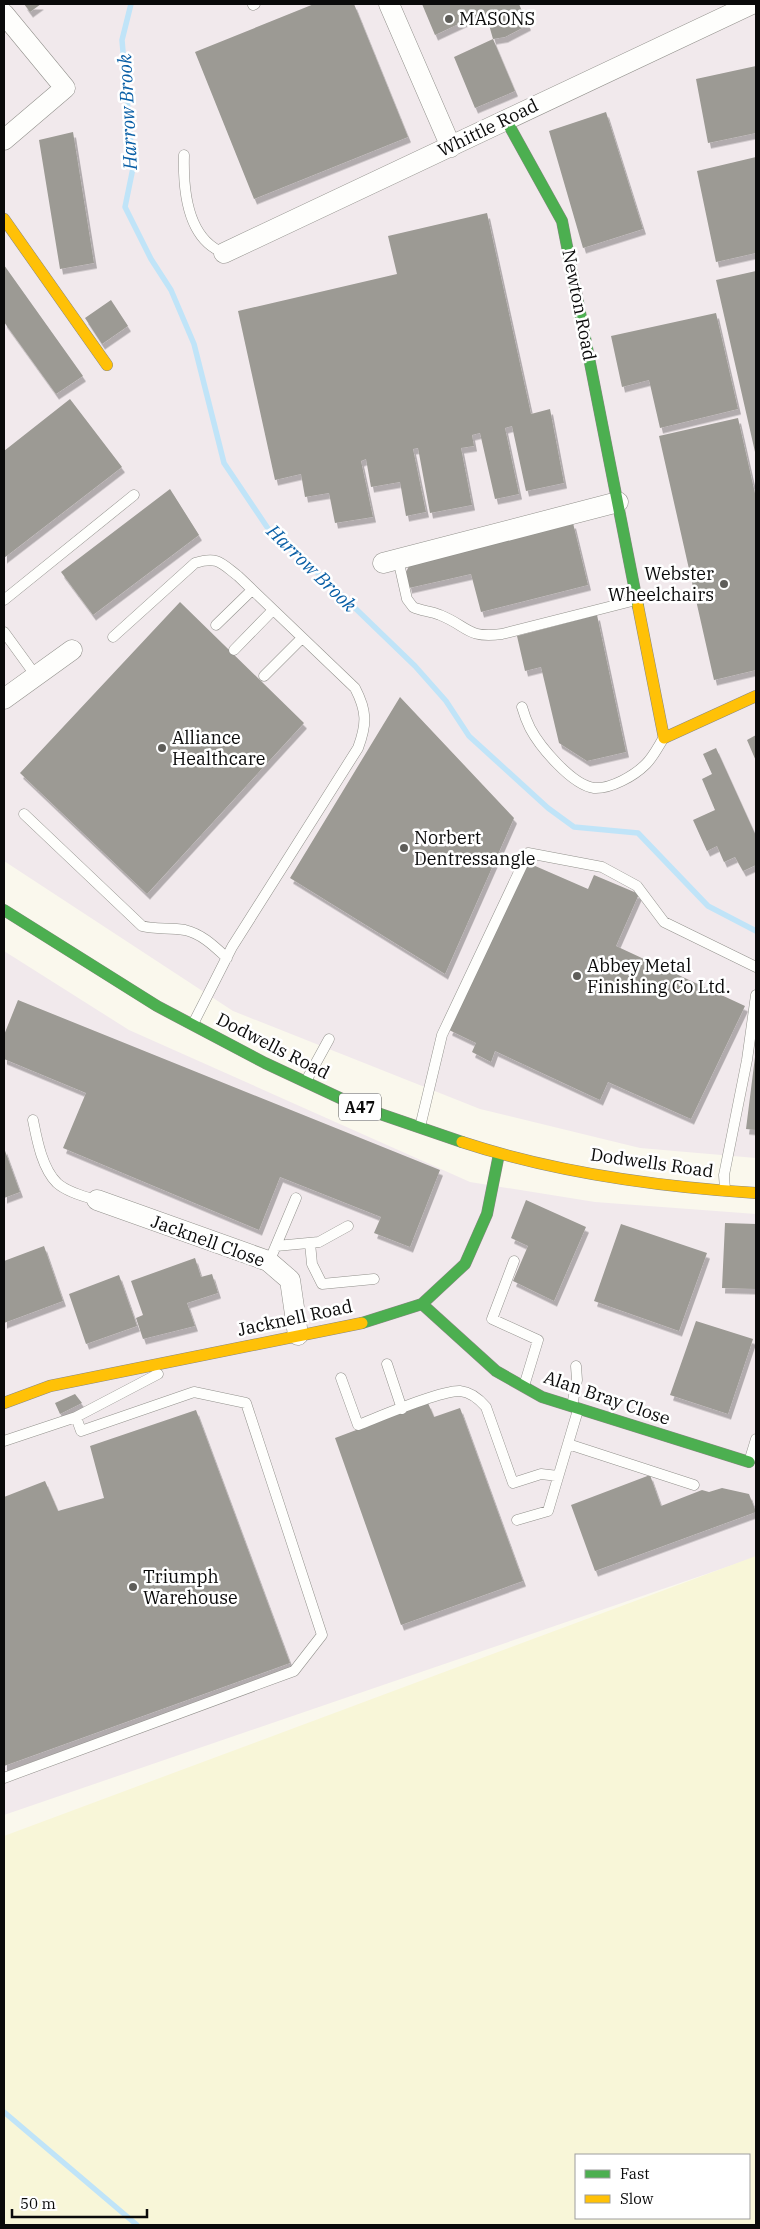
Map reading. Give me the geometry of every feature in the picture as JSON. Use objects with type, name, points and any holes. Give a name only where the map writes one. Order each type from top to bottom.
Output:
[{"type":"street","points":[[389,4],[451,146]]},
{"type":"street","name":"Whittle Road","points":[[224,253],[752,4]]},
{"type":"street","points":[[4,14],[65,88],[4,140]]},
{"type":"street","name":"Newton Road","points":[[506,120],[562,221],[664,738]]},
{"type":"street","points":[[4,219],[107,365]]},
{"type":"street","points":[[390,561],[618,502]]},
{"type":"street","points":[[4,699],[72,650]]},
{"type":"street","points":[[664,738],[756,696]]},
{"type":"street","name":"Dodwells Road","points":[[4,910],[157,1006],[305,1082],[357,1106],[499,1154],[610,1176],[724,1191],[756,1192]]},
{"type":"street","name":"Jacknell Road","points":[[4,1403],[50,1386],[365,1322],[422,1304],[465,1264],[487,1214],[499,1154]]},
{"type":"street","name":"Jacknell Close","points":[[97,1200],[273,1254],[290,1280],[298,1335]]},
{"type":"street","name":"Alan Bray Close","points":[[422,1304],[496,1371],[542,1397],[752,1463]]},
{"type":"lane","points":[[184,155],[186,194],[197,228],[213,249],[224,253]]},
{"type":"lane","points":[[4,600],[134,495]]},
{"type":"lane","points":[[113,637],[195,562],[208,559],[218,560],[355,688],[364,704],[366,722],[358,748],[227,958],[192,1024]]},
{"type":"lane","points":[[390,561],[407,599],[413,607],[440,615],[466,630],[484,637],[637,600]]},
{"type":"lane","points":[[216,625],[252,590]]},
{"type":"lane","points":[[234,650],[273,610]]},
{"type":"lane","points":[[4,632],[36,676]]},
{"type":"lane","points":[[264,676],[302,638]]},
{"type":"lane","points":[[522,707],[530,728],[542,747],[578,781],[593,788],[604,787],[627,778],[646,764],[664,738]]},
{"type":"lane","points":[[24,814],[142,926],[152,929],[186,930],[205,938],[227,958]]},
{"type":"lane","points":[[419,1128],[442,1035],[528,853],[602,866],[637,886],[664,922],[756,967]]},
{"type":"lane","points":[[724,1191],[724,1175],[747,1060],[756,995]]},
{"type":"lane","points":[[305,1082],[329,1039]]},
{"type":"lane","points":[[33,1120],[48,1170],[58,1184],[97,1200]]},
{"type":"lane","points":[[273,1254],[296,1198]]},
{"type":"lane","points":[[273,1254],[319,1242],[348,1226]]},
{"type":"lane","points":[[310,1243],[312,1264],[322,1284],[374,1279]]},
{"type":"lane","points":[[514,1261],[492,1319],[538,1340],[523,1387]]},
{"type":"lane","points":[[4,1441],[76,1417],[159,1373],[165,1363]]},
{"type":"lane","points":[[387,1364],[402,1409]]},
{"type":"lane","points":[[517,1520],[548,1511],[568,1444],[575,1408],[576,1366]]},
{"type":"lane","points":[[341,1378],[358,1425],[440,1395],[461,1391],[480,1400],[486,1407],[514,1483],[541,1474],[558,1476]]},
{"type":"lane","points":[[4,1778],[294,1671],[322,1634],[246,1403],[194,1392],[81,1431],[76,1417]]},
{"type":"lane","points":[[752,1463],[756,1439]]},
{"type":"lane","points":[[568,1444],[694,1485]]},
{"type":"shaded area","points":[[4,4],[756,4],[756,1158],[640,1148],[480,1109],[233,1011],[4,861]]},
{"type":"shaded area","points":[[4,951],[129,1030],[470,1182],[595,1202],[756,1214],[756,1557],[4,1815]]},
{"type":"shaded area","points":[[756,1556],[756,2225],[4,2225],[4,1836]]},
{"type":"building","points":[[24,4],[41,4],[30,12]]},
{"type":"building","points":[[314,4],[354,4],[408,137],[254,199],[195,52]]},
{"type":"building","name":"MASONS","points":[[422,4],[519,4],[528,25],[505,37],[493,39],[489,25],[482,13],[435,35]]},
{"type":"building","points":[[493,39],[515,91],[475,108],[454,57]]},
{"type":"building","points":[[756,66],[756,133],[708,143],[696,79]]},
{"type":"building","points":[[606,112],[643,229],[583,248],[549,131]]},
{"type":"building","points":[[73,132],[94,263],[60,269],[39,140]]},
{"type":"building","points":[[756,157],[756,253],[716,262],[697,171]]},
{"type":"building","points":[[487,213],[531,414],[550,409],[564,483],[526,491],[512,426],[505,428],[519,494],[495,499],[480,433],[472,435],[474,446],[461,448],[472,505],[430,513],[418,448],[413,449],[426,512],[406,516],[400,482],[371,487],[366,459],[361,461],[373,517],[335,523],[329,493],[305,497],[301,474],[275,480],[238,311],[397,274],[388,236]]},
{"type":"building","points":[[4,265],[83,376],[56,394],[4,322]]},
{"type":"building","points":[[756,271],[756,452],[755,452],[716,280]]},
{"type":"building","points":[[111,300],[128,326],[102,344],[85,318]]},
{"type":"building","points":[[716,313],[738,409],[660,428],[649,380],[622,387],[611,336]]},
{"type":"building","points":[[70,399],[122,467],[4,558],[4,451]]},
{"type":"building","name":"Webster Wheelchairs","points":[[738,418],[756,498],[756,670],[714,680],[659,436]]},
{"type":"building","points":[[170,489],[199,535],[93,615],[61,572]]},
{"type":"building","points":[[573,523],[588,585],[481,612],[471,574],[409,588],[406,572],[412,560]]},
{"type":"building","name":"Alliance Healthcare","points":[[180,602],[304,723],[147,894],[20,773]]},
{"type":"building","points":[[597,615],[626,752],[587,761],[559,743],[541,667],[525,671],[517,636]]},
{"type":"building","name":"Norbert Dentressangle","points":[[400,697],[514,818],[445,974],[290,878]]},
{"type":"building","points":[[756,735],[756,761],[747,740]]},
{"type":"building","points":[[716,748],[756,836],[756,865],[743,871],[735,857],[724,862],[717,846],[707,851],[693,820],[715,810],[702,779],[712,774],[703,754]]},
{"type":"building","name":"Abbey Metal Finishing Co Ltd.","points":[[526,862],[588,889],[594,875],[639,894],[616,946],[745,1006],[691,1119],[608,1082],[600,1100],[495,1051],[491,1062],[472,1052],[476,1043],[449,1030]]},
{"type":"building","points":[[18,1000],[440,1170],[410,1247],[374,1233],[381,1217],[280,1177],[259,1230],[63,1148],[86,1093],[4,1059],[4,1035]]},
{"type":"building","points":[[756,1057],[756,1130],[746,1129]]},
{"type":"building","points":[[4,1148],[20,1192],[4,1198]]},
{"type":"building","points":[[526,1200],[586,1227],[554,1301],[513,1281],[528,1246],[511,1238]]},
{"type":"building","points":[[725,1223],[756,1224],[756,1289],[722,1288]]},
{"type":"building","points":[[621,1224],[707,1253],[679,1331],[594,1301]]},
{"type":"building","points":[[44,1246],[63,1301],[4,1323],[4,1261]]},
{"type":"building","points":[[195,1258],[201,1277],[212,1274],[218,1293],[187,1303],[195,1326],[143,1339],[136,1318],[143,1315],[131,1281]]},
{"type":"building","points":[[119,1275],[137,1326],[86,1344],[69,1294]]},
{"type":"building","points":[[696,1321],[753,1339],[728,1414],[670,1395]]},
{"type":"building","points":[[75,1394],[82,1403],[60,1414],[55,1403]]},
{"type":"building","points":[[428,1403],[434,1417],[460,1408],[523,1581],[401,1625],[335,1438]]},
{"type":"building","name":"Triumph Warehouse","points":[[196,1410],[290,1663],[4,1766],[4,1497],[45,1481],[58,1511],[104,1498],[90,1446]]},
{"type":"building","points":[[650,1475],[661,1506],[702,1490],[709,1492],[722,1488],[749,1494],[756,1512],[595,1571],[571,1505]]},
{"type":"waterway","name":"Harrow Brook","points":[[131,4],[122,40],[133,168],[125,207],[151,259],[171,290],[194,344],[224,463],[271,533],[327,581],[415,666],[446,701],[469,736],[548,808],[574,827],[638,833],[708,906],[756,931]]},
{"type":"waterway","points":[[4,2112],[137,2225]]},
{"type":"traffic: fast","points":[[506,120],[562,221],[638,606]]},
{"type":"traffic: fast","points":[[4,910],[157,1006],[265,1063],[357,1106],[462,1142]]},
{"type":"traffic: fast","points":[[362,1323],[422,1304],[465,1264],[487,1214],[499,1154]]},
{"type":"traffic: fast","points":[[422,1304],[496,1371],[542,1397],[749,1462]]},
{"type":"traffic: slow","points":[[4,219],[107,365]]},
{"type":"traffic: slow","points":[[638,606],[664,738],[756,696]]},
{"type":"traffic: slow","points":[[462,1142],[497,1153],[570,1170],[683,1187],[756,1193]]},
{"type":"traffic: slow","points":[[4,1403],[50,1386],[362,1323]]},
{"type":"place","name":"MASONS","points":[[449,19]]},
{"type":"place","name":"Webster Wheelchairs","points":[[724,584]]},
{"type":"place","name":"Alliance Healthcare","points":[[162,748]]},
{"type":"place","name":"Norbert Dentressangle","points":[[404,848]]},
{"type":"place","name":"Abbey Metal Finishing Co Ltd.","points":[[577,976]]},
{"type":"place","name":"Triumph Warehouse","points":[[133,1587]]}]
